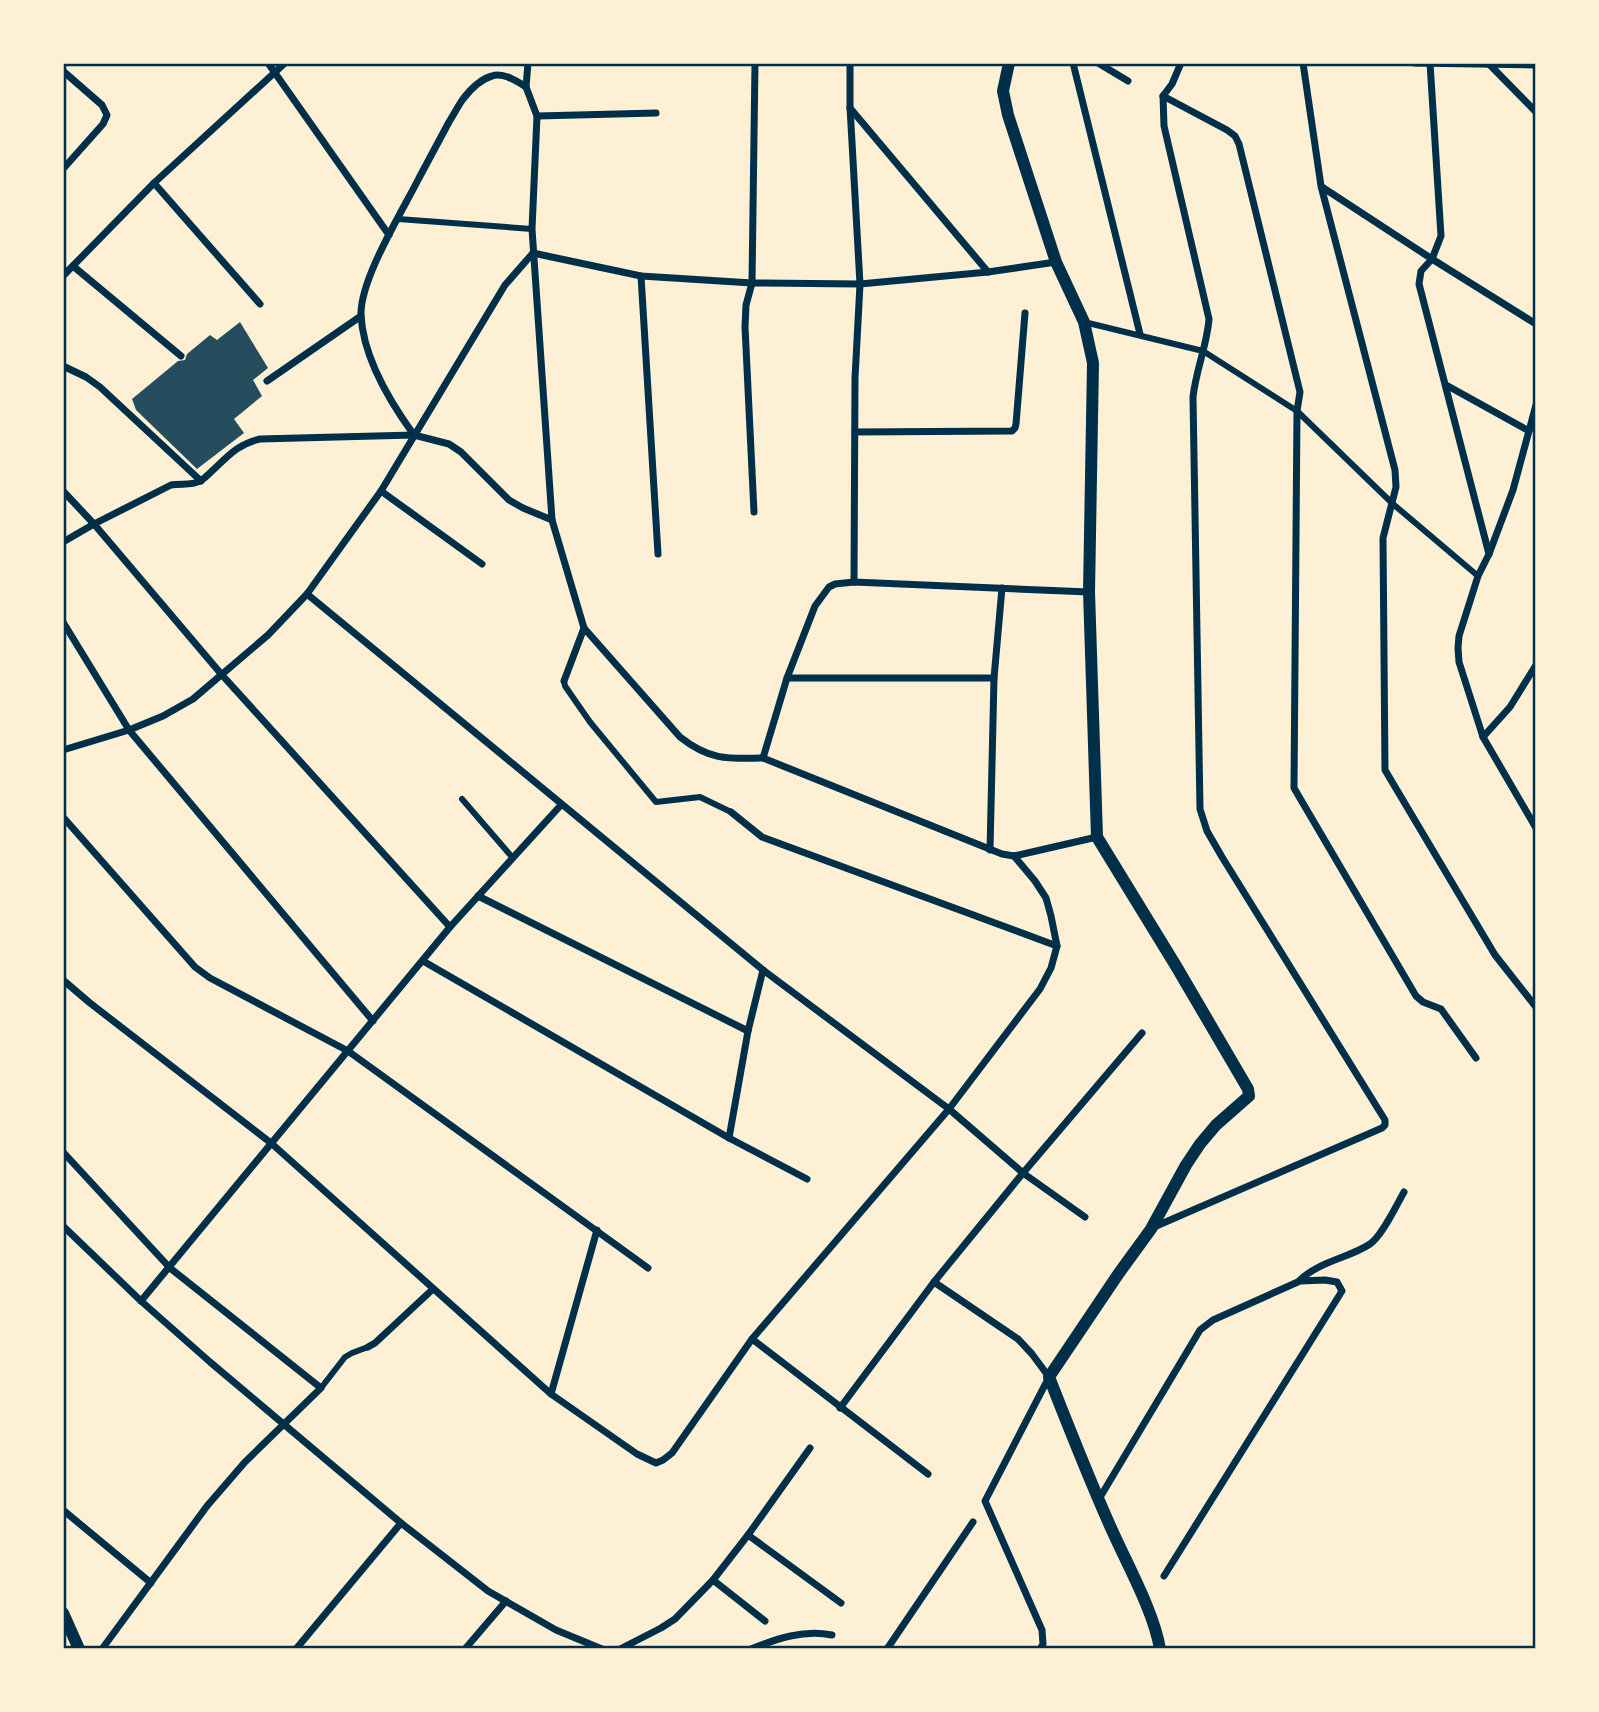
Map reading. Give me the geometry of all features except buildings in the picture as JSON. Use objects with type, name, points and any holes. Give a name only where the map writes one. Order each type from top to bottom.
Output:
[{"type":"street","points":[[268,63],[389,235]]},
{"type":"street","points":[[63,276],[154,183],[285,63]]},
{"type":"street","points":[[528,63],[526,87],[537,116],[532,229],[552,520],[584,628],[680,737],[694,749],[711,756],[733,759],[763,758],[990,850],[1014,856],[1097,837]]},
{"type":"street","points":[[754,512],[744,327],[752,283],[755,63]]},
{"type":"street","points":[[850,63],[860,284],[855,379],[853,582]]},
{"type":"street","points":[[1009,63],[1003,91],[1008,116],[1056,262],[1084,322],[1093,363],[1089,593],[1097,837],[1183,977],[1248,1089],[1249,1096],[1216,1125],[1186,1165],[1151,1229],[1049,1377],[985,1501],[1042,1630],[1040,1649]]},
{"type":"street","points":[[1073,63],[1140,334]]},
{"type":"street","points":[[1098,63],[1128,81]]},
{"type":"street","points":[[1151,1229],[1385,1125],[1385,1120],[1222,857],[1200,809],[1193,397],[1195,378],[1208,334],[1209,318],[1164,126],[1163,96],[1172,84],[1181,63]]},
{"type":"street","points":[[1303,63],[1321,186],[1395,470],[1396,487],[1383,538],[1385,770],[1495,955],[1536,1007]]},
{"type":"street","points":[[1414,63],[1536,65]]},
{"type":"street","points":[[1430,63],[1441,236],[1432,259],[1421,271],[1419,284],[1489,554]]},
{"type":"street","points":[[1489,64],[1536,112]]},
{"type":"street","points":[[63,71],[102,105],[107,115],[103,124],[63,169]]},
{"type":"street","points":[[414,435],[398,413],[375,370],[366,342],[361,316],[367,282],[389,235],[462,100],[482,81],[494,75],[505,76],[526,87]]},
{"type":"street","points":[[1163,96],[1227,130],[1235,136],[1239,144],[1300,392],[1297,411],[1294,788],[1416,996],[1441,1009],[1476,1058]]},
{"type":"street","points":[[850,107],[988,272]]},
{"type":"street","points":[[537,116],[656,113]]},
{"type":"street","points":[[154,183],[260,304]]},
{"type":"street","points":[[1321,186],[1536,324]]},
{"type":"street","points":[[398,219],[532,229]]},
{"type":"street","points":[[533,253],[641,276],[752,283],[860,284],[988,272],[1056,262]]},
{"type":"street","points":[[63,750],[129,730],[163,716],[193,699],[268,635],[307,594],[381,491],[505,285],[533,253]]},
{"type":"street","points":[[73,266],[181,356]]},
{"type":"street","points":[[641,276],[658,554]]},
{"type":"street","points":[[855,432],[1015,428],[1025,313]]},
{"type":"street","points":[[267,381],[361,316]]},
{"type":"street","points":[[1084,322],[1203,351],[1297,411],[1393,504],[1478,576]]},
{"type":"street","points":[[63,366],[100,387],[201,481]]},
{"type":"street","points":[[1446,385],[1529,432]]},
{"type":"street","points":[[1536,405],[1513,490],[1478,576],[1459,636],[1458,648],[1459,662],[1483,737],[1536,828]]},
{"type":"street","points":[[63,542],[171,485],[201,481],[239,446],[260,439],[414,435],[455,447],[509,500],[552,520]]},
{"type":"street","points":[[63,491],[222,675],[450,927]]},
{"type":"street","points":[[381,491],[482,564]]},
{"type":"street","points":[[763,758],[787,678],[815,606],[825,591],[835,584],[853,582],[1089,593]]},
{"type":"street","points":[[990,850],[993,678],[1002,588]]},
{"type":"street","points":[[307,594],[763,970],[949,1109],[1023,1173],[1085,1216]]},
{"type":"street","points":[[63,622],[129,730],[373,1021]]},
{"type":"street","points":[[584,628],[564,681],[565,686],[590,722],[656,802],[700,797],[731,812],[762,837],[1057,946]]},
{"type":"street","points":[[1483,737],[1510,707],[1536,665]]},
{"type":"street","points":[[787,678],[993,678]]},
{"type":"street","points":[[462,799],[512,857]]},
{"type":"street","points":[[141,1301],[450,927],[561,805]]},
{"type":"street","points":[[63,817],[195,967],[209,978],[348,1051],[648,1268]]},
{"type":"street","points":[[63,980],[271,1143],[551,1394],[637,1454],[656,1463],[672,1453],[752,1339],[949,1109],[1040,989],[1051,968],[1057,946],[1046,898],[1014,856]]},
{"type":"street","points":[[478,896],[748,1031]]},
{"type":"street","points":[[423,961],[729,1138],[807,1179]]},
{"type":"street","points":[[729,1138],[748,1031],[763,970]]},
{"type":"street","points":[[840,1408],[934,1282],[1142,1033]]},
{"type":"street","points":[[63,1152],[170,1268],[321,1388]]},
{"type":"street","points":[[1098,1499],[1200,1330],[1213,1320],[1300,1281],[1309,1272],[1371,1243],[1386,1224],[1404,1192]]},
{"type":"street","points":[[64,1228],[141,1301],[401,1523],[488,1591],[556,1630],[602,1649]]},
{"type":"street","points":[[551,1394],[597,1230]]},
{"type":"street","points":[[1164,1576],[1342,1291],[1337,1282],[1300,1281]]},
{"type":"street","points":[[934,1282],[1018,1339],[1049,1377],[1098,1499],[1146,1605],[1160,1649]]},
{"type":"street","points":[[102,1649],[207,1506],[245,1462],[321,1388],[345,1357],[368,1347],[433,1289]]},
{"type":"street","points":[[752,1339],[928,1474]]},
{"type":"street","points":[[620,1649],[675,1619],[713,1580],[810,1448]]},
{"type":"street","points":[[63,1510],[151,1583]]},
{"type":"street","points":[[887,1649],[973,1522]]},
{"type":"street","points":[[296,1649],[401,1523]]},
{"type":"street","points":[[748,1535],[841,1602]]},
{"type":"street","points":[[713,1580],[765,1621]]},
{"type":"street","points":[[466,1649],[506,1601]]},
{"type":"street","points":[[63,1612],[79,1649]]},
{"type":"street","points":[[751,1649],[781,1637],[818,1632],[832,1635]]}]
